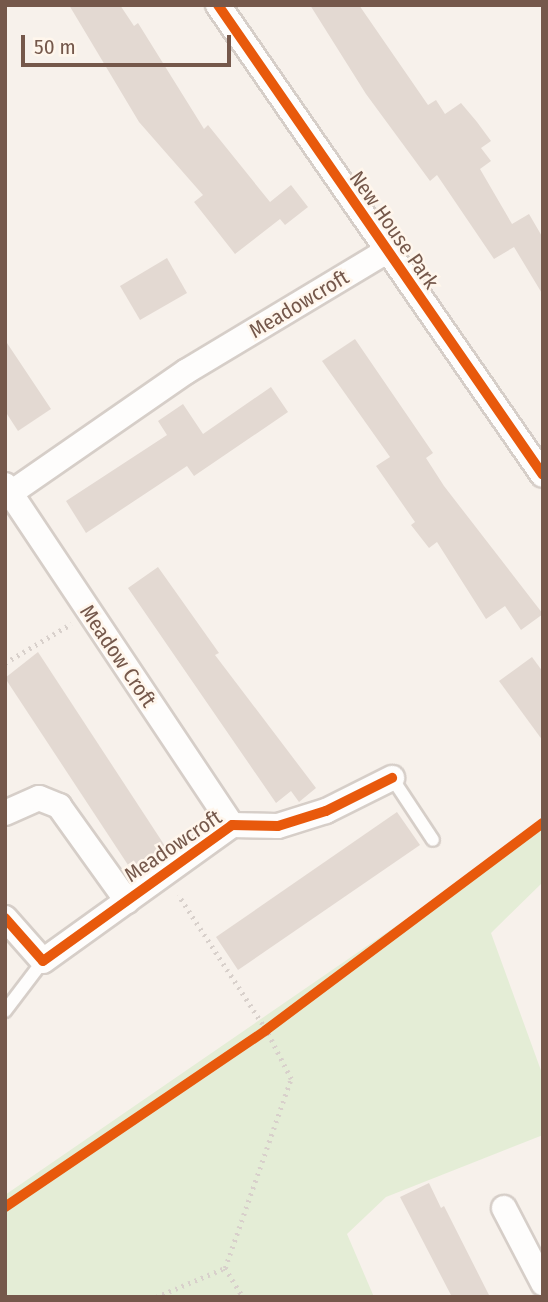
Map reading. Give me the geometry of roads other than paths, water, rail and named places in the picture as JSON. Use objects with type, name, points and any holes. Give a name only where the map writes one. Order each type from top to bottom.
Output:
[{"type":"street","name":"New House Park","points":[[218,5],[385,252],[543,475]]},
{"type":"street","name":"Meadowcroft","points":[[7,492],[187,372],[385,252]]},
{"type":"street","name":"Meadow Croft","points":[[7,492],[232,825]]},
{"type":"street","name":"Meadowcroft","points":[[43,961],[232,825],[278,826],[326,811],[392,778]]},
{"type":"street","name":"Meadowcroft","points":[[5,813],[39,798],[59,806],[127,901]]},
{"type":"street","points":[[5,918],[43,961]]},
{"type":"street","points":[[504,1208],[543,1283]]},
{"type":"lane","points":[[392,778],[433,840]]},
{"type":"lane","points":[[5,1011],[43,961]]}]
